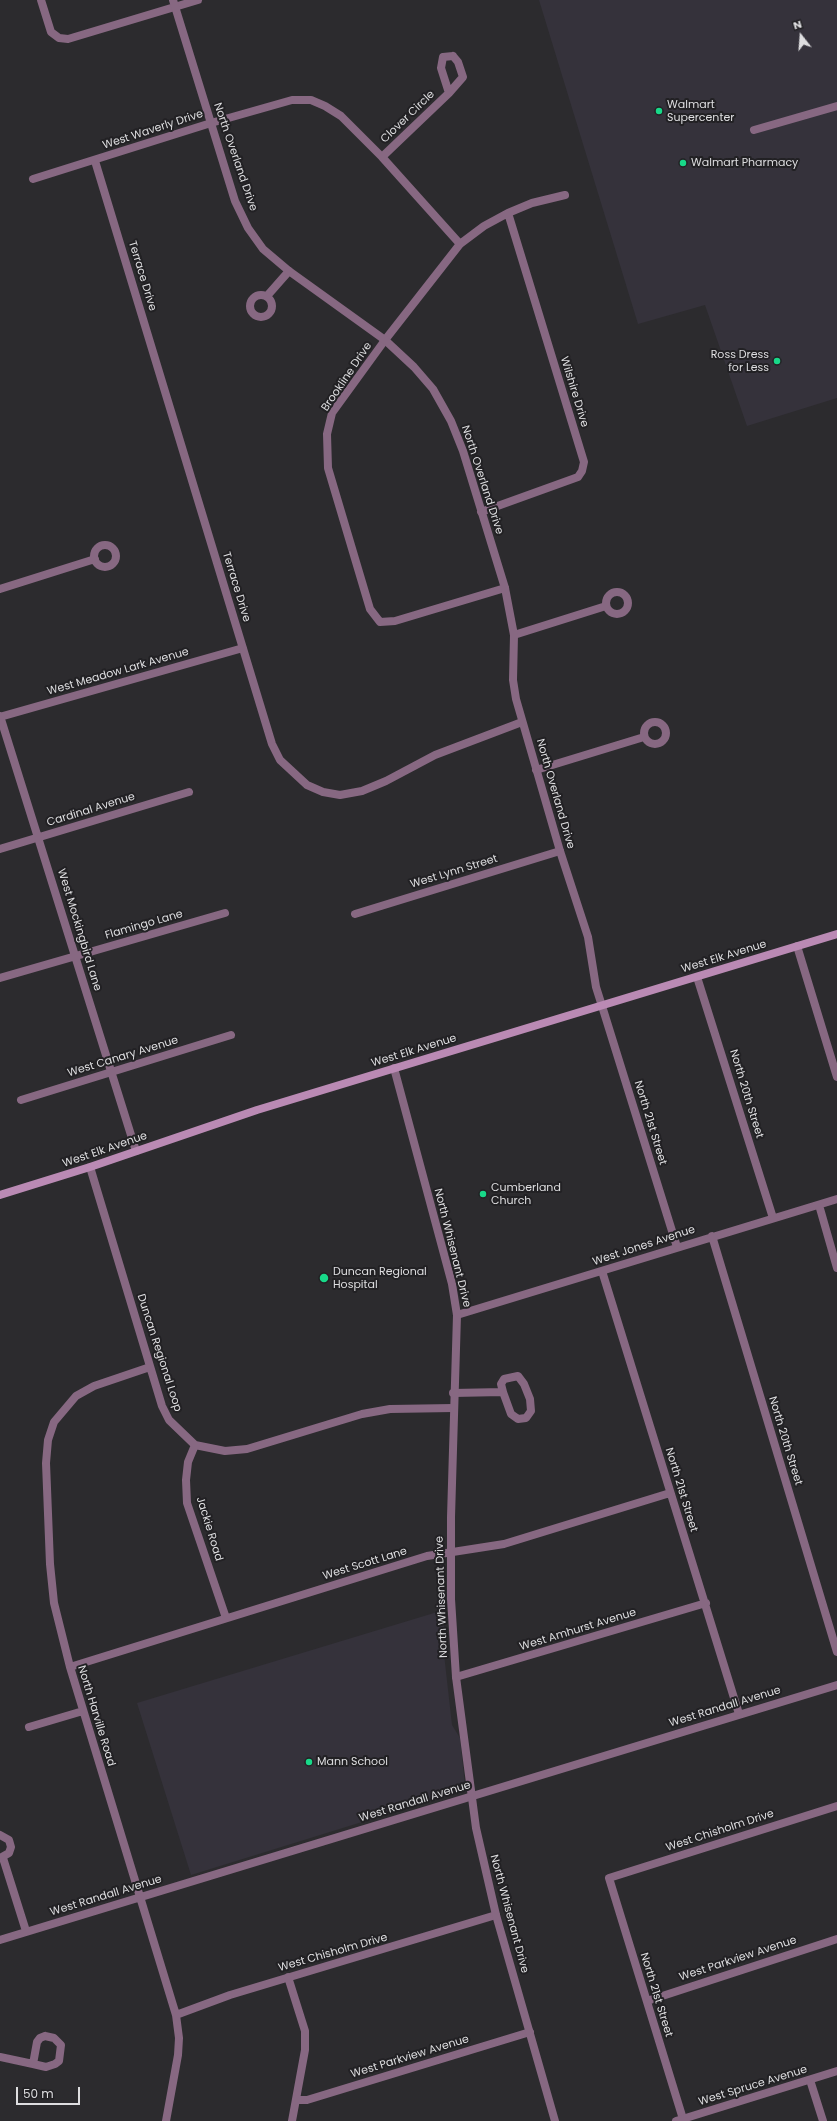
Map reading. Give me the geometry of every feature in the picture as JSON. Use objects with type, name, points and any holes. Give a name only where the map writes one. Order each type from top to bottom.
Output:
[{"type":"main road","name":"West Elk Avenue","points":[[0,1195],[90,1167],[257,1110],[837,934]]},
{"type":"street","points":[[41,0],[51,32],[59,38],[68,39],[174,3],[198,0]]},
{"type":"street","name":"North Overland Drive","points":[[174,3],[235,201],[248,228],[263,249],[289,271],[385,340],[414,367],[433,389],[451,421],[463,452],[505,588],[514,635],[513,680],[522,722],[560,851],[588,937],[596,987],[602,1006]]},
{"type":"street","name":"Clover Circle","points":[[382,157],[449,92]]},
{"type":"street","name":"West Waverly Drive","points":[[33,179],[95,161],[211,123],[292,100],[311,100],[325,106],[341,116],[382,157],[460,244]]},
{"type":"street","points":[[754,130],[837,106]]},
{"type":"street","name":"Terrace Drive","points":[[95,161],[272,744],[280,760],[307,785],[323,792],[340,795],[362,791],[386,781],[436,755],[522,722]]},
{"type":"street","name":"Brookline Drive","points":[[505,588],[395,621],[380,622],[370,609],[328,468],[327,434],[332,414],[385,340],[460,244],[484,226],[508,213],[532,203],[565,195]]},
{"type":"street","name":"Wilshire Drive","points":[[481,512],[578,477],[582,471],[584,462],[508,213]]},
{"type":"street","points":[[267,296],[289,271]]},
{"type":"street","points":[[0,589],[95,559]]},
{"type":"street","points":[[514,635],[606,606]]},
{"type":"street","name":"West Meadow Lark Avenue","points":[[0,717],[243,648]]},
{"type":"street","name":"West Mockingbird Lane","points":[[0,717],[136,1151]]},
{"type":"street","points":[[536,770],[644,737]]},
{"type":"street","name":"Cardinal Avenue","points":[[0,849],[189,792]]},
{"type":"street","name":"West Lynn Street","points":[[355,914],[560,851]]},
{"type":"street","name":"Flamingo Lane","points":[[0,978],[225,913]]},
{"type":"street","points":[[798,946],[837,1077]]},
{"type":"street","name":"North 20th Street","points":[[697,977],[773,1218]]},
{"type":"street","name":"North 21st Street","points":[[602,1006],[677,1247]]},
{"type":"street","name":"West Canary Avenue","points":[[21,1100],[231,1035]]},
{"type":"street","name":"North Whisenant Drive","points":[[394,1068],[452,1284],[457,1315],[453,1393],[450,1517],[452,1551],[451,1599],[456,1677],[471,1796],[484,1868],[496,1915],[555,2121]]},
{"type":"street","name":"Duncan Regional Loop","points":[[90,1167],[162,1406],[169,1420],[195,1445]]},
{"type":"street","name":"West Jones Avenue","points":[[457,1315],[837,1199]]},
{"type":"street","points":[[819,1205],[837,1268]]},
{"type":"street","name":"North 20th Street","points":[[712,1236],[837,1652]]},
{"type":"street","name":"North 21st Street","points":[[602,1271],[670,1493],[706,1603],[739,1714]]},
{"type":"street","name":"North Harville Road","points":[[150,1367],[94,1386],[76,1396],[54,1422],[48,1440],[46,1463],[50,1564],[54,1603],[83,1711],[176,2015],[179,2038],[178,2055],[166,2121]]},
{"type":"street","points":[[510,1376],[518,1376],[524,1384],[530,1399],[531,1411],[526,1418],[518,1418],[511,1414],[503,1392],[501,1384],[504,1379],[510,1376]]},
{"type":"street","points":[[453,1393],[503,1392]]},
{"type":"street","points":[[195,1445],[225,1451],[247,1449],[362,1414],[390,1409],[453,1408]]},
{"type":"street","name":"Jackie Road","points":[[195,1445],[188,1462],[186,1480],[187,1503],[226,1618]]},
{"type":"street","name":"West Scott Lane","points":[[70,1667],[427,1556],[504,1544],[670,1493]]},
{"type":"street","name":"West Amhurst Avenue","points":[[456,1677],[706,1603]]},
{"type":"street","name":"West Randall Avenue","points":[[0,1940],[837,1684]]},
{"type":"street","points":[[29,1727],[83,1711]]},
{"type":"street","name":"West Chisholm Drive","points":[[609,1878],[837,1806]]},
{"type":"street","points":[[0,1835],[9,1840],[11,1847],[9,1853],[1,1858],[26,1931]]},
{"type":"street","name":"North 21st Street","points":[[609,1878],[647,2001],[680,2120]]},
{"type":"street","name":"West Chisholm Drive","points":[[176,2015],[230,1995],[496,1915]]},
{"type":"street","name":"West Parkview Avenue","points":[[647,2001],[837,1939]]},
{"type":"street","points":[[288,1978],[305,2031],[305,2050],[292,2121]]},
{"type":"street","name":"West Parkview Avenue","points":[[296,2100],[307,2100],[530,2032]]},
{"type":"street","points":[[0,2057],[33,2064]]},
{"type":"street","name":"West Spruce Avenue","points":[[680,2120],[837,2071]]},
{"type":"street","points":[[810,2080],[822,2121]]},
{"type":"shaded area","points":[[539,0],[837,0],[837,398],[747,426],[705,305],[638,324]]},
{"type":"shaded area","name":"Mann School","points":[[444,1610],[444,1654],[452,1725],[460,1738],[465,1786],[462,1791],[191,1875],[137,1703]]},
{"type":"place","name":"Walmart Supercenter","points":[[659,111]]},
{"type":"place","name":"Walmart Pharmacy","points":[[683,163]]},
{"type":"place","name":"Ross Dress for Less","points":[[777,361]]},
{"type":"place","name":"Cumberland Church","points":[[483,1194]]},
{"type":"place","name":"Duncan Regional Hospital","points":[[324,1278]]},
{"type":"place","name":"Mann School","points":[[309,1762]]}]
